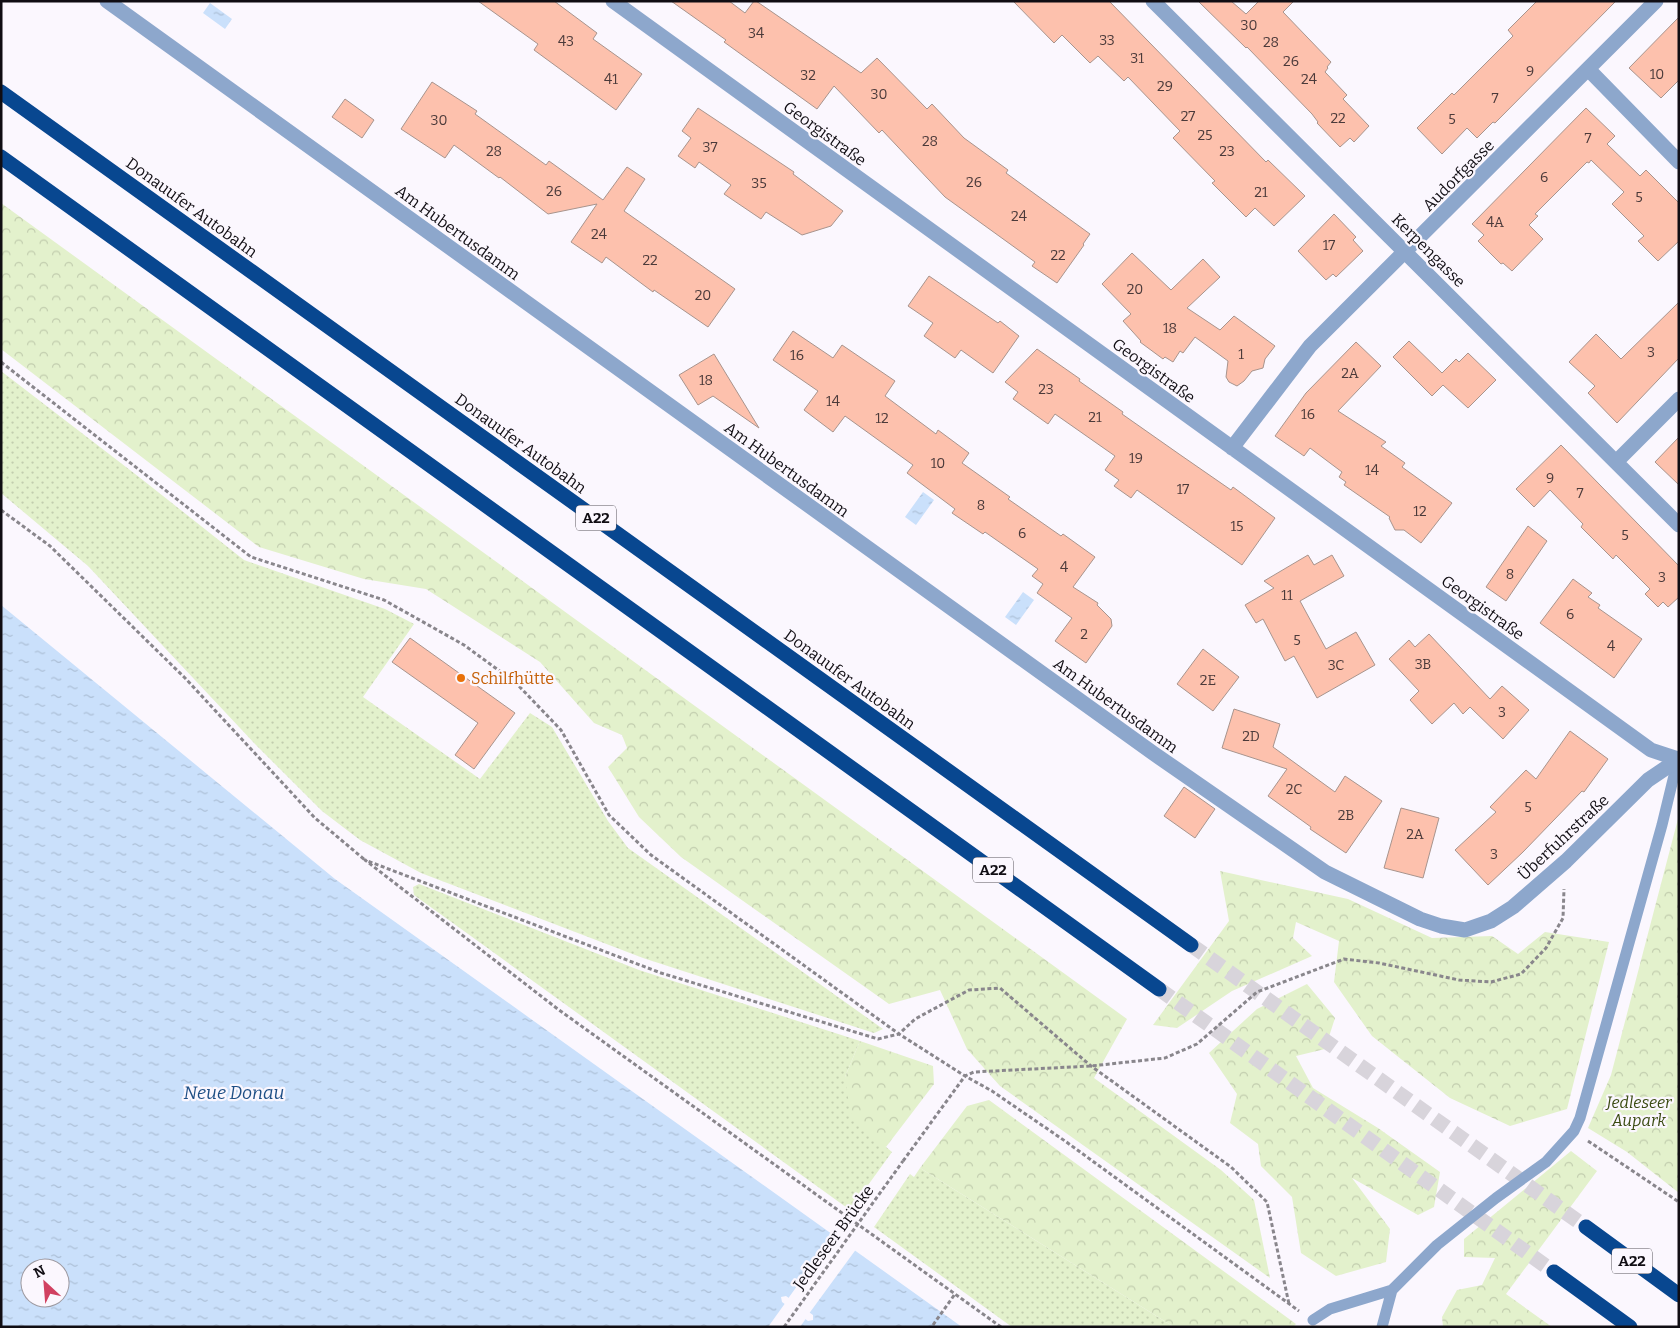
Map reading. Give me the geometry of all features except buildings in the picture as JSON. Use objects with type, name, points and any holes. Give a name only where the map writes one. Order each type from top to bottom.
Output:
[{"type":"highway","name":"Donauufer Autobahn","points":[[1,92],[1191,945]]},
{"type":"highway","name":"A22","points":[[1,157],[1159,989]]},
{"type":"highway","name":"A22","points":[[1586,1228],[1679,1295]]},
{"type":"highway","points":[[1554,1272],[1630,1327]]},
{"type":"street","name":"Am Hubertusdamm","points":[[107,1],[1097,713],[1286,846],[1325,872],[1420,919],[1440,926],[1465,930]]},
{"type":"street","name":"Georgistraße","points":[[613,1],[1651,750],[1679,759]]},
{"type":"street","name":"Kerpengasse","points":[[1153,1],[1679,525]]},
{"type":"street","name":"Audorfgasse","points":[[1232,448],[1310,346],[1656,1]]},
{"type":"street","points":[[1588,70],[1679,162]]},
{"type":"street","points":[[1616,462],[1679,399]]},
{"type":"street","name":"Überfuhrstraße","points":[[1465,930],[1491,921],[1513,907],[1566,861],[1648,780],[1679,759]]},
{"type":"lane","points":[[1313,1320],[1330,1309],[1392,1290],[1437,1245],[1496,1198],[1546,1162],[1574,1131],[1580,1118],[1660,835],[1679,759]]},
{"type":"lane","points":[[1382,1327],[1392,1290]]},
{"type":"path","points":[[1,362],[251,557],[384,600],[464,645],[516,683],[561,730],[609,816],[651,855],[900,1034],[992,1091],[1065,1141],[1313,1320]]},
{"type":"path","points":[[1,510],[50,546],[185,678],[315,818],[365,860],[559,1010],[1001,1327]]},
{"type":"path","points":[[365,860],[661,973],[878,1039],[900,1034],[915,1019],[969,990],[1000,988],[1091,1066],[1231,1167],[1267,1202],[1289,1304]]},
{"type":"path","points":[[965,1076],[974,1072],[1091,1066],[1165,1058],[1197,1044],[1257,992],[1344,959],[1379,963],[1458,980],[1491,982],[1522,974],[1546,948],[1563,918],[1566,861]]},
{"type":"path","name":"Jedleseer Brücke","points":[[784,1327],[965,1076]]},
{"type":"path","points":[[1574,1131],[1679,1202]]},
{"type":"path","points":[[933,1326],[955,1294]]},
{"type":"green space","points":[[1,203],[1127,1019],[1094,1078],[1221,1170],[1254,1200],[1270,1278],[1000,1086],[967,1049],[940,990],[889,1004],[681,857],[639,817],[608,767],[627,748],[622,735],[594,723],[540,662],[426,589],[364,579],[259,547],[1,349]]},
{"type":"green space","points":[[1,371],[244,560],[385,609],[414,624],[363,697],[480,779],[530,713],[552,727],[608,821],[628,848],[883,1029],[874,1033],[643,958],[421,873],[360,840],[322,811],[255,744],[88,566],[1,493]]},
{"type":"green space","name":"Jedleseer Aupark","points":[[1679,815],[1679,1193],[1627,1152],[1588,1128],[1611,1075]]},
{"type":"green space","points":[[1220,871],[1348,899],[1432,938],[1492,936],[1518,954],[1545,932],[1609,942],[1567,1109],[1510,1126],[1450,1098],[1372,1036],[1334,982],[1339,941],[1296,922],[1293,938],[1312,956],[1232,991],[1177,1028],[1153,1025],[1229,921]]},
{"type":"green space","points":[[419,884],[639,970],[860,1041],[845,1077],[886,1147],[892,1152],[850,1210],[414,895],[413,887]]},
{"type":"green space","points":[[1307,984],[1335,1018],[1325,1049],[1296,1056],[1313,1088],[1378,1128],[1440,1172],[1434,1207],[1418,1215],[1352,1178],[1390,1229],[1386,1262],[1336,1276],[1301,1253],[1292,1197],[1261,1166],[1258,1144],[1230,1123],[1237,1094],[1209,1053],[1257,1009]]},
{"type":"green space","points":[[860,1041],[933,1066],[934,1084],[886,1147],[870,1137],[850,1112],[845,1077]]},
{"type":"green space","points":[[989,1100],[1296,1324],[1293,1327],[1174,1327],[920,1168],[967,1106]]},
{"type":"green space","points":[[1571,1151],[1597,1171],[1506,1294],[1552,1327],[1443,1327],[1442,1317],[1457,1290],[1482,1285],[1495,1258],[1464,1257],[1464,1239]]},
{"type":"green space","points":[[920,1168],[1174,1327],[1012,1327],[874,1227],[910,1174],[914,1177]]},
{"type":"water","points":[[210,3],[232,19],[225,29],[203,13]]},
{"type":"water","points":[[923,492],[934,500],[916,525],[905,517]]},
{"type":"water","points":[[1023,592],[1034,600],[1016,625],[1005,617]]},
{"type":"water","name":"Neue Donau","points":[[1,605],[335,879],[962,1327],[1,1327]],"holes":[[[786,1296],[813,1315],[813,1320],[808,1321],[782,1302],[781,1297]]]},
{"type":"pier","points":[[835,1233],[857,1248],[808,1315],[787,1300]]},
{"type":"pier","points":[[786,1302],[807,1317],[800,1327],[768,1327]]},
{"type":"tunnel","points":[[1191,945],[1586,1227]]},
{"type":"tunnel","points":[[1159,989],[1554,1272]]},
{"type":"place","name":"Schilfhütte","points":[[461,678]]}]
